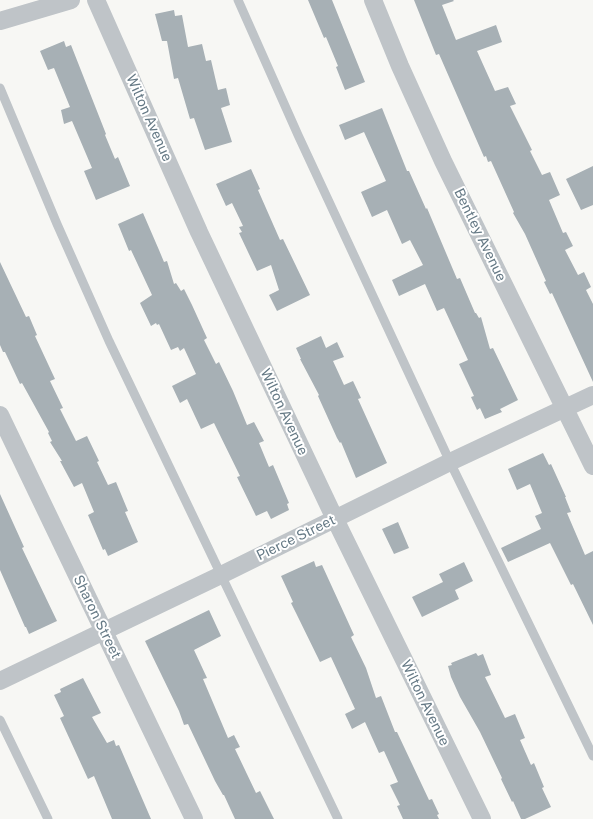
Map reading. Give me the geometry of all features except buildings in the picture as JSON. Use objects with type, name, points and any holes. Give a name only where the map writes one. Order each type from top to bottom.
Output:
[{"type":"street","points":[[0,21],[71,0]]},
{"type":"street","name":"Wilton Avenue","points":[[96,0],[200,232],[335,519],[482,819]]},
{"type":"street","name":"Bentley Avenue","points":[[373,0],[400,66],[443,161],[593,466]]},
{"type":"street","name":"Pierce Street","points":[[0,680],[221,575],[450,462],[593,395]]},
{"type":"street","name":"Sharon Street","points":[[0,415],[194,819]]},
{"type":"lane","points":[[238,0],[298,135],[450,462],[593,756]]},
{"type":"lane","points":[[0,88],[57,224],[110,341],[338,819]]},
{"type":"lane","points":[[0,720],[48,819]]}]
